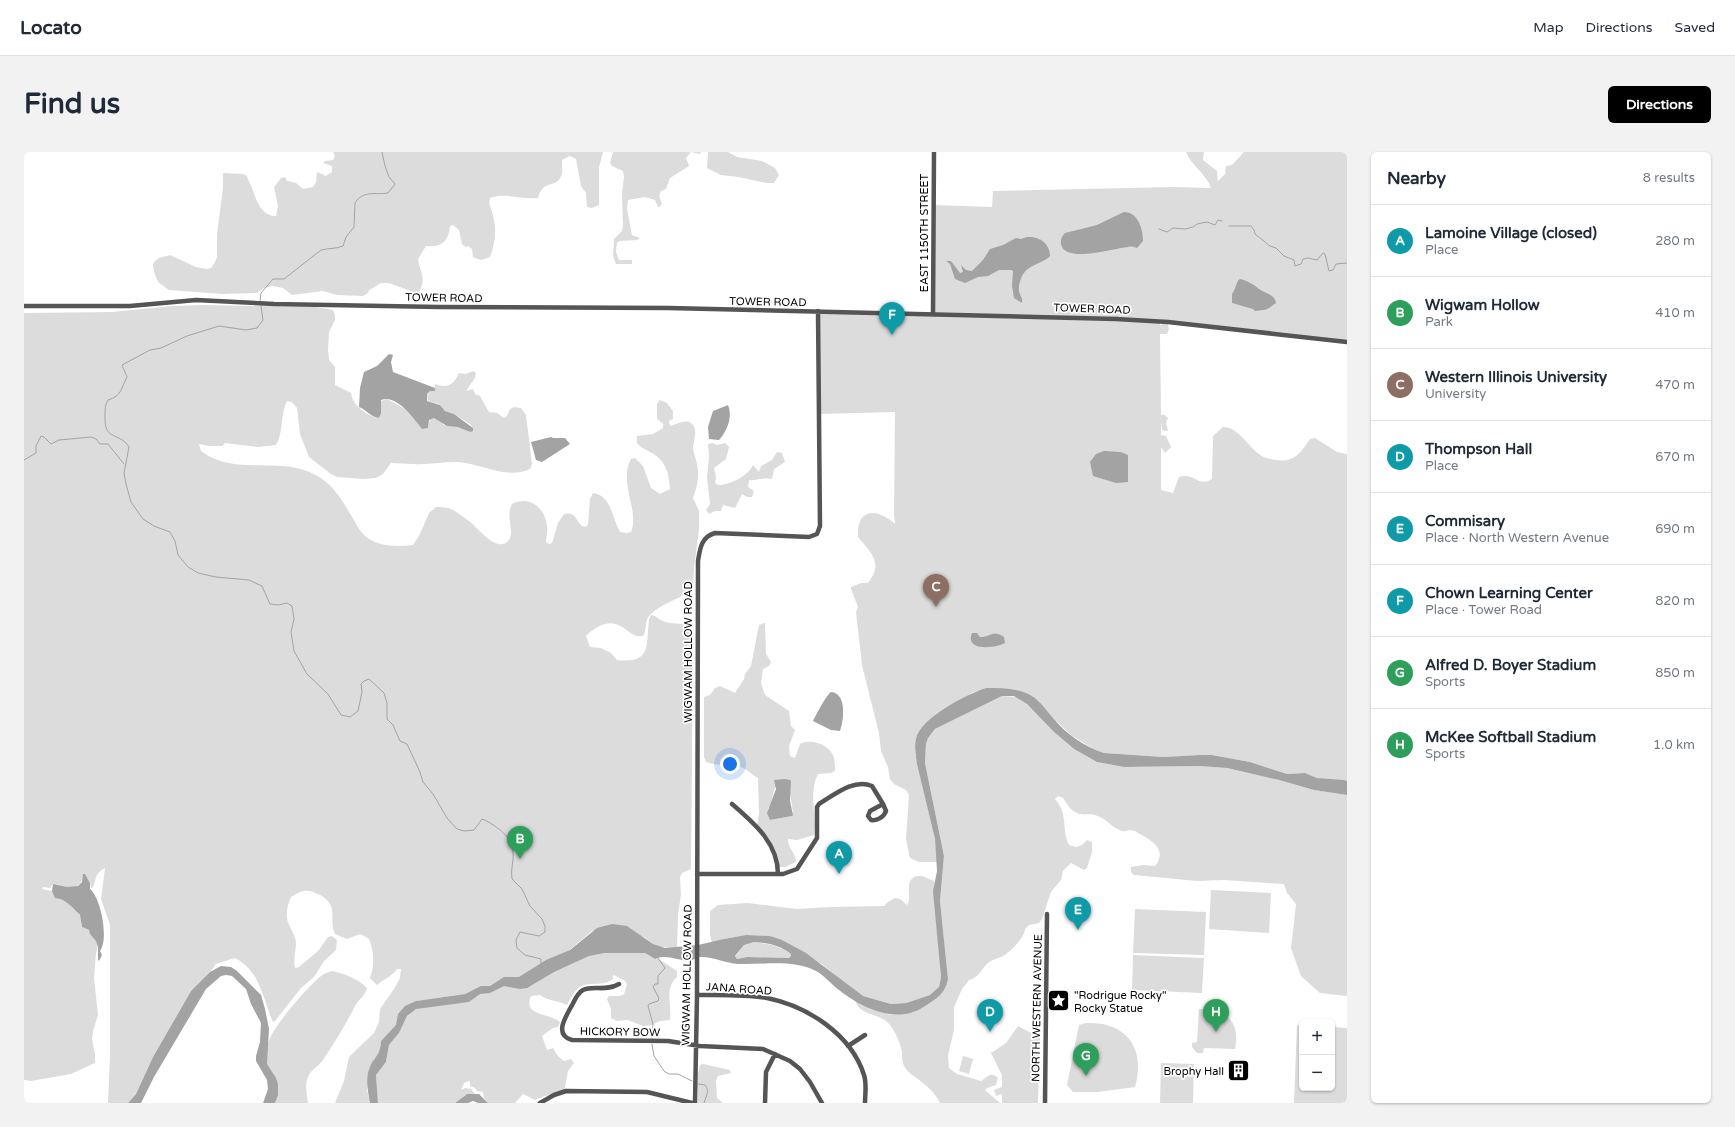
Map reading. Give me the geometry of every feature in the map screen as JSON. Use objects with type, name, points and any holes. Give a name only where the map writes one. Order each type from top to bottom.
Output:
[{"type":"street","name":"EAST 1150TH STREET","points":[[933,314],[934,152]]},
{"type":"street","name":"TOWER ROAD","points":[[24,306],[130,306],[187,300],[274,304],[439,307],[669,308],[699,310],[933,314],[1160,321],[1347,342]]},
{"type":"street","name":"WIGWAM HOLLOW ROAD","points":[[694,1103],[697,995],[696,943],[699,554],[703,541],[708,536],[715,534],[809,537],[818,531],[820,526],[818,311]]},
{"type":"street","points":[[697,874],[788,873],[797,869],[815,840],[817,834],[817,807],[819,804],[848,787],[856,785],[872,786],[883,804]]},
{"type":"street","points":[[732,804],[760,829],[776,856],[778,874]]},
{"type":"street","name":"NORTH WESTERN AVENUE","points":[[1045,1103],[1047,914]]},
{"type":"street","name":"HICKORY BOW","points":[[619,984],[608,989],[587,989],[581,992],[562,1023],[562,1032],[566,1037],[572,1040],[668,1041],[696,1045]]},
{"type":"street","name":"JANA ROAD","points":[[697,995],[758,997],[787,1003],[819,1020],[848,1046],[858,1062],[864,1076],[865,1103]]},
{"type":"street","points":[[848,1046],[865,1036]]},
{"type":"street","points":[[696,1045],[757,1048],[775,1054],[790,1061],[800,1069],[810,1082],[822,1103]]},
{"type":"street","points":[[765,1103],[766,1072],[775,1054]]},
{"type":"street","points":[[540,1103],[554,1095],[566,1091],[647,1092],[694,1103]]},
{"type":"shaded area","points":[[333,152],[603,152],[599,167],[599,205],[592,208],[587,207],[586,193],[581,186],[576,159],[570,156],[562,160],[562,173],[559,180],[543,188],[538,198],[496,196],[490,198],[495,232],[490,257],[481,260],[473,257],[472,249],[462,244],[459,230],[453,225],[450,226],[448,236],[440,245],[426,246],[418,259],[423,279],[419,292],[416,293],[389,283],[381,283],[369,290],[368,293],[363,296],[337,295],[323,291],[292,295],[283,288],[272,286],[264,288],[257,293],[223,294],[169,290],[158,282],[153,265],[159,258],[170,255],[196,267],[207,269],[211,268],[215,262],[217,257],[217,234],[223,188],[223,173],[243,174],[247,176],[256,200],[261,208],[267,214],[276,216],[278,206],[274,187],[281,178],[285,177],[287,181],[296,183],[303,189],[313,187],[316,182],[317,172],[326,176],[332,172],[332,166],[323,163],[325,161],[333,160],[335,156]]},
{"type":"shaded area","points":[[613,152],[691,152],[686,158],[689,166],[670,178],[666,189],[661,191],[659,196],[662,203],[660,207],[658,207],[655,200],[645,197],[628,200],[627,209],[632,235],[640,238],[637,240],[619,241],[617,243],[616,252],[619,260],[632,260],[632,264],[616,264],[613,256],[614,239],[622,231],[623,225],[622,193],[624,177],[623,171],[612,166],[610,163]]},
{"type":"shaded area","points":[[708,152],[728,152],[737,157],[762,161],[775,168],[779,175],[774,183],[767,183],[721,175],[707,168]]},
{"type":"shaded area","points":[[1186,152],[1204,152],[1203,160],[1217,171],[1218,181],[1225,174],[1226,166],[1232,165],[1244,152],[1347,152],[1347,342],[1160,322],[1160,325],[1166,323],[1168,324],[1169,329],[1167,334],[1160,334],[1161,415],[1165,415],[1168,418],[1166,423],[1168,431],[1162,430],[1161,422],[1161,435],[1166,436],[1171,447],[1165,453],[1161,447],[1161,490],[1173,493],[1179,477],[1189,476],[1203,482],[1212,479],[1213,436],[1223,427],[1238,433],[1255,451],[1269,459],[1288,460],[1293,458],[1297,456],[1310,439],[1315,438],[1337,452],[1347,454],[1347,781],[1317,778],[1305,773],[1287,774],[1250,762],[1212,755],[1163,757],[1104,753],[1095,750],[1071,735],[1053,718],[1038,700],[986,688],[974,692],[936,714],[916,740],[915,753],[935,839],[937,862],[919,862],[910,858],[906,839],[909,795],[906,790],[894,784],[890,779],[888,767],[881,751],[879,733],[862,665],[856,612],[858,607],[851,589],[851,587],[861,583],[868,583],[875,570],[874,558],[858,537],[858,527],[864,515],[875,513],[882,515],[895,524],[895,412],[819,414],[818,311],[933,314],[933,205],[992,207],[993,191],[1174,187],[1211,188],[1206,178],[1192,162]]},
{"type":"shaded area","points":[[1124,212],[1133,215],[1141,227],[1143,241],[1137,248],[1130,247],[1080,254],[1071,253],[1064,250],[1061,241],[1065,233],[1097,225]]},
{"type":"shaded area","points":[[1027,237],[1040,239],[1043,241],[1050,251],[1050,256],[1026,270],[1023,274],[1019,289],[1022,303],[1014,298],[1012,286],[1013,271],[999,270],[988,276],[978,277],[965,283],[955,279],[950,264],[946,261],[951,261],[960,273],[963,272],[961,265],[966,270],[972,271],[983,260],[990,249],[1003,245],[1016,238],[1021,239]]},
{"type":"shaded area","points":[[1240,279],[1272,296],[1276,303],[1266,309],[1255,311],[1253,309],[1232,303],[1232,294]]},
{"type":"shaded area","points":[[202,305],[315,307],[333,310],[335,320],[329,332],[328,350],[329,360],[335,367],[335,385],[351,393],[354,402],[361,410],[375,417],[379,418],[381,414],[381,401],[387,399],[409,411],[422,429],[428,428],[430,419],[435,418],[444,425],[459,427],[470,432],[473,428],[470,424],[454,414],[445,411],[439,404],[428,401],[427,395],[430,391],[435,391],[435,384],[447,386],[453,383],[459,373],[466,374],[473,371],[476,373],[475,378],[466,391],[473,389],[475,394],[480,396],[489,412],[497,413],[504,418],[507,416],[510,409],[514,407],[521,408],[526,415],[532,464],[530,469],[513,473],[457,462],[419,464],[391,463],[383,474],[376,478],[363,479],[337,477],[309,457],[300,434],[297,408],[292,402],[287,401],[283,412],[280,434],[276,445],[258,447],[225,443],[222,446],[199,444],[201,451],[213,458],[226,462],[294,467],[314,474],[326,482],[337,493],[364,535],[381,544],[394,546],[413,545],[420,534],[429,513],[436,507],[453,510],[494,542],[504,544],[511,536],[509,514],[512,504],[525,501],[536,505],[543,514],[546,520],[547,528],[546,542],[549,544],[552,543],[558,523],[564,514],[568,513],[573,515],[582,526],[586,527],[588,524],[590,499],[593,493],[604,498],[620,532],[631,532],[633,515],[627,477],[631,459],[635,458],[643,466],[651,488],[660,494],[670,489],[669,478],[663,463],[655,455],[637,443],[637,436],[653,434],[663,428],[663,424],[657,419],[657,404],[660,400],[667,403],[673,411],[673,419],[669,421],[670,426],[681,422],[689,422],[695,428],[693,449],[697,464],[698,477],[693,498],[699,511],[699,530],[693,590],[654,611],[647,620],[644,635],[638,636],[615,624],[607,624],[598,627],[586,636],[590,647],[601,648],[611,653],[617,660],[628,660],[636,659],[642,656],[645,651],[649,619],[651,615],[667,622],[683,624],[693,631],[691,869],[682,873],[680,877],[681,895],[678,914],[677,948],[659,947],[644,937],[592,931],[567,952],[612,946],[613,953],[645,953],[655,959],[657,958],[677,971],[677,977],[671,986],[669,997],[670,1020],[643,1026],[628,1020],[617,1021],[611,1018],[611,1009],[607,999],[609,996],[620,996],[624,994],[627,984],[625,981],[614,975],[613,979],[605,983],[588,984],[580,987],[574,993],[567,1005],[540,995],[531,996],[529,1002],[530,1007],[534,1011],[556,1019],[560,1022],[558,1027],[553,1028],[542,1036],[547,1050],[553,1048],[558,1056],[564,1061],[571,1059],[574,1063],[568,1071],[564,1092],[535,1100],[523,1094],[515,1103],[488,1103],[484,1098],[483,1092],[477,1091],[475,1088],[470,1086],[469,1081],[464,1083],[461,1090],[465,1088],[471,1089],[475,1094],[465,1095],[455,1103],[378,1103],[376,1075],[386,1062],[389,1045],[399,1033],[406,1018],[412,1011],[421,1007],[469,1002],[473,990],[465,994],[416,1001],[398,1014],[397,1025],[381,1041],[380,1052],[374,1059],[367,1090],[370,1103],[335,1103],[344,1081],[349,1057],[374,1033],[379,1022],[380,1009],[400,978],[401,969],[397,969],[377,985],[370,978],[373,968],[373,958],[369,939],[360,934],[347,939],[335,934],[332,909],[329,902],[320,895],[309,891],[302,891],[291,897],[287,909],[287,919],[296,943],[294,958],[295,968],[299,967],[318,951],[328,937],[332,936],[337,940],[336,950],[324,961],[314,977],[301,988],[275,1021],[273,1022],[256,978],[244,964],[235,958],[216,964],[191,991],[153,1057],[136,1094],[128,1103],[108,1103],[110,1056],[110,925],[101,899],[105,868],[98,874],[91,889],[90,882],[84,874],[82,881],[75,887],[53,884],[50,888],[43,887],[42,889],[52,891],[58,899],[61,899],[73,906],[80,915],[82,927],[89,930],[98,944],[94,978],[98,1015],[92,1039],[95,1063],[71,1074],[31,1081],[24,1080],[24,313],[112,312],[173,306]]},
{"type":"shaded area","points":[[389,354],[393,355],[391,362],[393,372],[435,388],[435,391],[430,391],[427,394],[427,401],[440,405],[445,411],[454,414],[473,428],[473,431],[470,432],[458,427],[447,426],[434,418],[429,420],[428,428],[422,429],[404,408],[387,399],[381,400],[381,414],[379,418],[359,407],[360,388],[364,372],[377,366]]},
{"type":"shaded area","points":[[728,405],[730,414],[728,424],[724,432],[719,440],[709,439],[708,427],[713,411]]},
{"type":"shaded area","points":[[551,437],[565,438],[570,444],[542,462],[536,460],[531,442]]},
{"type":"shaded area","points":[[713,443],[717,445],[725,443],[729,447],[726,459],[714,468],[716,477],[715,483],[718,485],[723,485],[738,479],[747,473],[753,465],[759,472],[761,466],[772,460],[777,452],[782,453],[785,462],[774,469],[772,479],[766,478],[749,480],[748,487],[754,491],[752,497],[747,497],[742,494],[735,508],[723,505],[721,511],[715,511],[709,514],[706,510],[710,504],[707,477],[709,457],[708,444]]},
{"type":"shaded area","points":[[1104,451],[1121,452],[1128,455],[1128,482],[1116,483],[1093,476],[1090,462],[1096,454]]},
{"type":"shaded area","points":[[765,623],[766,654],[771,662],[769,666],[763,669],[761,683],[765,695],[789,711],[791,726],[795,730],[789,746],[790,756],[795,758],[800,744],[804,742],[815,742],[829,749],[835,761],[835,771],[831,773],[818,774],[815,781],[813,796],[815,827],[814,835],[797,840],[788,839],[796,862],[785,867],[778,867],[778,860],[757,826],[759,813],[758,778],[741,767],[706,762],[704,757],[704,697],[710,695],[715,688],[720,686],[735,693],[751,666],[759,625]],"holes":[[[775,787],[790,793],[793,812],[792,816],[770,820],[768,808],[770,806]]]},
{"type":"shaded area","points":[[972,633],[977,633],[980,637],[984,637],[994,633],[1004,637],[1005,643],[988,647],[977,646],[971,639]]},
{"type":"shaded area","points":[[986,688],[1007,689],[1021,691],[1031,695],[1070,735],[1083,744],[1104,753],[1163,757],[1212,755],[1250,762],[1287,774],[1305,773],[1317,778],[1344,780],[1347,781],[1347,795],[1314,790],[1227,768],[1199,766],[1124,767],[1097,762],[1074,749],[1053,731],[1027,704],[1014,696],[1002,696],[935,729],[928,738],[926,744],[925,763],[944,856],[940,901],[948,979],[943,992],[925,1006],[915,1012],[904,1014],[881,1012],[848,997],[816,971],[797,965],[778,963],[738,964],[704,957],[699,957],[693,960],[682,960],[669,957],[660,957],[655,959],[645,953],[604,953],[589,956],[578,961],[554,972],[527,988],[520,989],[504,986],[490,993],[480,994],[469,1002],[416,1009],[407,1016],[399,1033],[389,1045],[386,1062],[376,1075],[378,1103],[370,1103],[367,1080],[368,1071],[378,1053],[381,1041],[396,1025],[398,1014],[405,1006],[416,1001],[465,994],[481,986],[490,986],[504,977],[519,977],[546,960],[570,950],[597,928],[612,924],[627,926],[653,944],[665,948],[698,945],[746,935],[770,936],[782,940],[806,953],[863,996],[891,1004],[906,1003],[930,995],[939,987],[941,977],[933,891],[937,871],[935,839],[917,764],[915,742],[919,731],[935,715],[957,701]],"holes":[[[754,942],[778,947],[787,951],[791,954],[791,956],[789,958],[747,957],[737,959],[735,956],[744,945]]]},
{"type":"shaded area","points":[[831,692],[840,697],[842,702],[843,720],[840,731],[831,730],[813,721],[824,700]]},
{"type":"shaded area","points":[[1002,696],[1018,697],[1074,749],[1097,762],[1124,767],[1199,766],[1227,768],[1314,790],[1347,795],[1347,996],[1320,993],[1301,976],[1291,948],[1296,904],[1287,893],[1284,884],[1224,880],[1197,881],[1134,875],[1131,872],[1131,867],[1143,865],[1155,866],[1160,856],[1158,848],[1155,844],[1134,831],[1118,830],[1099,816],[1077,813],[1071,809],[1063,798],[1058,796],[1055,799],[1062,811],[1065,833],[1069,845],[1076,847],[1082,845],[1087,840],[1092,842],[1092,852],[1087,868],[1084,870],[1071,863],[1063,871],[1061,880],[1051,892],[1042,919],[1039,923],[1029,925],[1025,929],[1020,941],[1012,949],[989,963],[977,976],[969,980],[962,989],[954,1007],[954,1030],[948,1055],[949,1068],[957,1074],[981,1081],[989,1075],[993,1075],[998,1078],[996,1085],[985,1090],[1000,1103],[940,1103],[929,1088],[910,1073],[905,1067],[902,1061],[900,1044],[890,1025],[883,1019],[864,1011],[857,1005],[855,1000],[870,1009],[892,1015],[911,1012],[948,979],[940,901],[944,856],[925,763],[926,744],[928,738],[935,729]]},
{"type":"shaded area","points":[[785,779],[791,781],[790,801],[793,815],[770,820],[767,813],[776,789],[774,780]]},
{"type":"shaded area","points":[[83,874],[85,874],[90,883],[90,889],[97,901],[104,928],[103,945],[100,951],[102,955],[99,961],[96,941],[90,934],[89,930],[82,927],[80,915],[66,902],[55,898],[52,891],[53,884],[67,887],[78,886],[82,882]]},
{"type":"shaded area","points":[[916,876],[922,876],[934,881],[941,977],[939,987],[930,995],[906,1003],[891,1004],[863,996],[855,992],[822,964],[770,936],[746,935],[712,943],[710,934],[710,911],[718,905],[747,903],[797,909],[884,906],[895,898],[900,899],[907,905],[909,901],[909,885],[912,879]]},
{"type":"shaded area","points":[[1211,890],[1271,893],[1269,933],[1209,929]]},
{"type":"shaded area","points":[[1135,909],[1206,912],[1204,955],[1133,953]]},
{"type":"shaded area","points":[[754,942],[778,947],[787,951],[791,954],[791,956],[789,958],[747,957],[737,959],[735,957],[744,945]]},
{"type":"shaded area","points":[[1133,955],[1204,958],[1202,993],[1132,990]]},
{"type":"shaded area","points":[[221,966],[231,967],[237,971],[261,995],[269,1029],[267,1064],[278,1084],[278,1095],[275,1103],[263,1103],[268,1089],[267,1080],[256,1061],[260,1042],[261,1023],[251,1004],[246,989],[232,976],[226,975],[221,976],[206,989],[154,1077],[141,1103],[128,1103],[136,1094],[153,1057],[191,991],[210,972]]},
{"type":"shaded area","points":[[332,971],[355,979],[367,988],[366,991],[355,1006],[323,1060],[307,1078],[306,1085],[308,1103],[275,1103],[278,1087],[274,1077],[268,1069],[266,1058],[266,1052],[271,1037],[281,1020],[304,993],[318,978]]},
{"type":"shaded area","points":[[1199,1009],[1223,1014],[1229,1018],[1236,1031],[1235,1049],[1204,1048],[1203,1053],[1197,1053],[1192,1047],[1192,1043],[1197,1042]]},
{"type":"shaded area","points":[[1086,1023],[1112,1027],[1122,1032],[1130,1040],[1138,1061],[1138,1073],[1135,1087],[1098,1092],[1073,1092],[1067,1085],[1079,1025]]},
{"type":"shaded area","points":[[1297,1025],[1299,1025],[1299,1091],[1335,1091],[1335,1027],[1347,1028],[1347,1103],[1294,1103]]},
{"type":"shaded area","points":[[1018,1026],[1040,1038],[1038,1103],[1002,1103],[1002,1094],[996,1096],[994,1090],[1002,1087],[1002,1075],[991,1053],[1006,1043]]},
{"type":"shaded area","points":[[963,1056],[973,1059],[969,1074],[959,1071]]},
{"type":"shaded area","points":[[1161,1063],[1194,1064],[1193,1103],[1160,1103]]},
{"type":"shaded area","points":[[703,1064],[730,1070],[731,1073],[718,1076],[716,1081],[717,1098],[723,1103],[698,1103],[698,1074],[700,1065]]},
{"type":"shaded area","points":[[467,1094],[479,1094],[488,1103],[478,1103],[473,1101],[468,1103],[455,1103]]},
{"type":"waterway","points":[[260,301],[261,293],[273,279],[284,279],[321,250],[343,246],[346,237],[354,227],[355,203],[358,199],[362,196],[370,194],[388,193],[395,184],[389,177],[382,152]]},
{"type":"waterway","points":[[1159,229],[1167,232],[1173,228],[1185,229],[1207,222],[1215,225],[1218,220],[1222,221]]},
{"type":"waterway","points":[[1229,226],[1251,226],[1255,234],[1270,246],[1276,248],[1284,256],[1294,260],[1295,266],[1301,264],[1303,259],[1308,258],[1317,260],[1323,253],[1325,254],[1329,271],[1333,270],[1336,264],[1347,263]]},
{"type":"waterway","points":[[261,306],[263,320],[257,328],[246,330],[219,326],[187,336],[161,348],[150,350],[122,365],[127,377],[119,394],[107,402],[105,410],[105,424],[110,433],[121,439],[129,447],[124,473],[131,502],[143,519],[154,526],[170,532],[175,541],[178,555],[188,567],[198,573],[216,577],[249,580],[262,586],[270,604],[278,605],[287,603],[292,606],[294,619],[291,632],[294,651],[307,674],[328,694],[341,715],[350,717],[358,711],[362,692],[361,684],[364,681],[369,679],[384,693],[387,703],[387,719],[393,725],[400,741],[407,744],[423,782],[433,794],[447,818],[457,829],[464,831],[474,830],[482,819],[485,820],[501,831],[509,840],[513,853],[512,879],[522,889],[530,906],[542,919],[545,926],[545,932],[539,936],[520,932],[516,940],[517,948],[525,955],[541,959],[541,964]]},
{"type":"waterway","points":[[24,460],[36,453],[36,446],[41,436],[51,444],[59,440],[91,437],[96,439],[100,444],[108,444],[124,464]]},
{"type":"waterway","points":[[652,1038],[653,1024],[648,1006],[649,1004],[658,1001],[659,998],[653,987],[655,984],[658,984],[658,976],[665,968],[658,958]]},
{"type":"waterway","points":[[652,1044],[654,1056],[664,1071],[669,1074],[678,1074],[692,1081]]},
{"type":"waterway","points":[[698,1084],[705,1085],[707,1089],[704,1103]]},
{"type":"place","name":"Chown Learning Center","points":[[892,335]]},
{"type":"place","name":"Western Illinois University","points":[[936,607]]},
{"type":"place","name":"Wigwam Hollow","points":[[520,859]]},
{"type":"place","name":"Lamoine Village (closed)","points":[[839,874]]},
{"type":"place","name":"Commisary","points":[[1078,930]]},
{"type":"place","name":"\"Rodrigue Rocky\" Rocky Statue","points":[[1059,1001]]},
{"type":"place","name":"Thompson Hall","points":[[990,1032]]},
{"type":"place","name":"McKee Softball Stadium","points":[[1216,1032]]},
{"type":"place","name":"Brophy Hall","points":[[1239,1071]]},
{"type":"place","name":"Alfred D. Boyer Stadium","points":[[1086,1076]]}]
